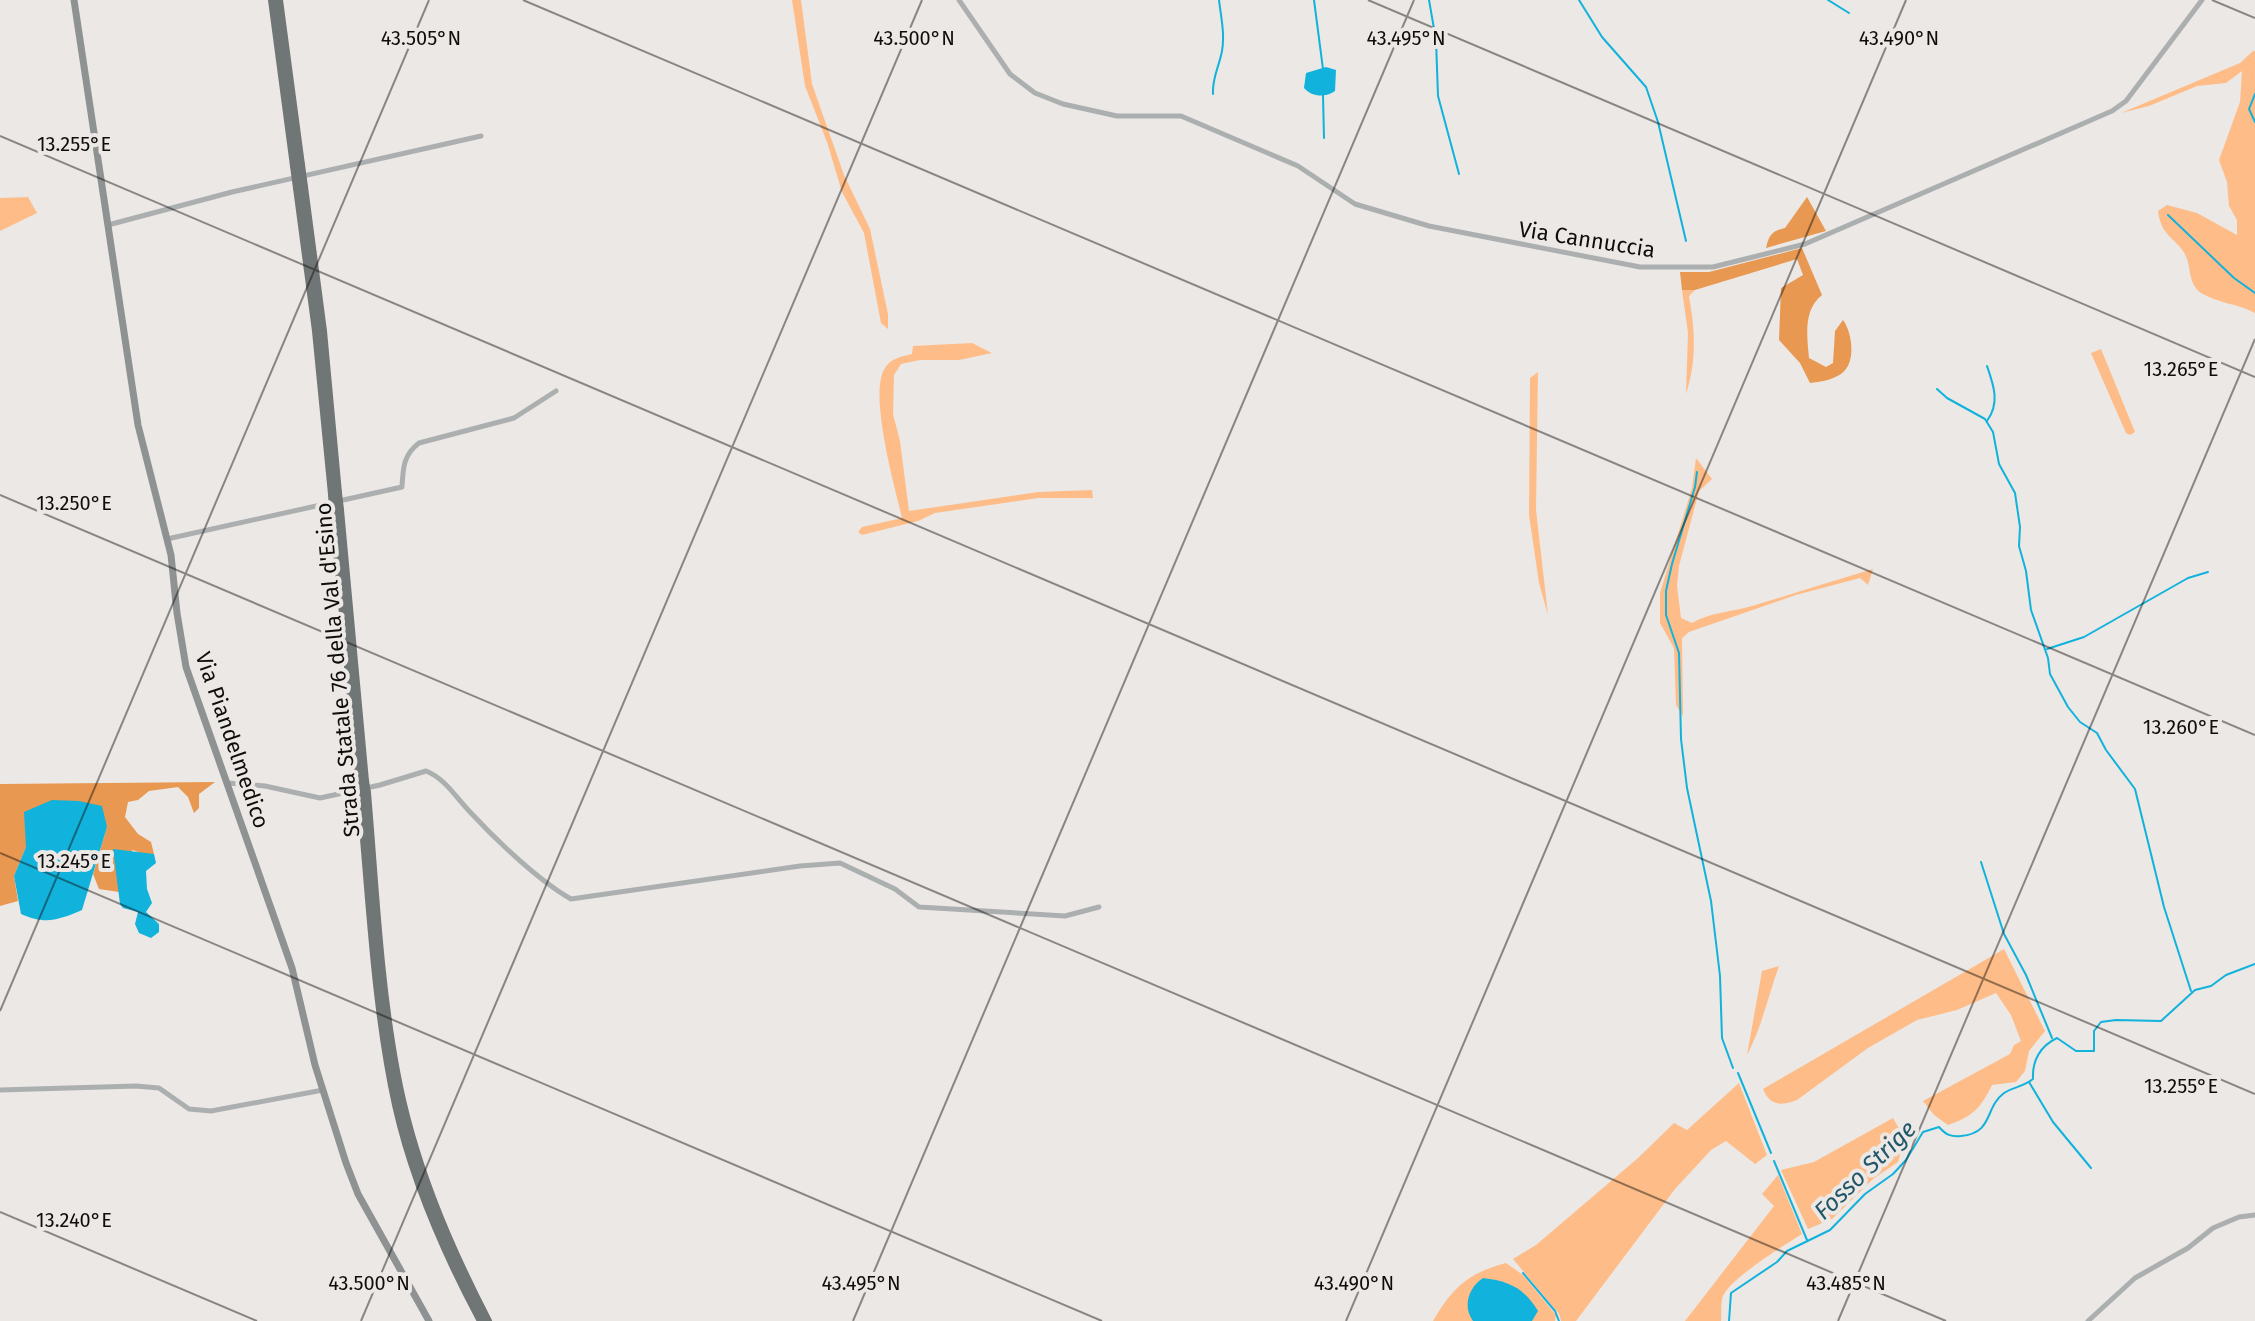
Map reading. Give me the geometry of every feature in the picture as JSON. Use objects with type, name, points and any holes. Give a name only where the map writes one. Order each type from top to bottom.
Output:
[{"type":"highway","name":"Strada Statale 76 della Val d'Esino","points":[[272,0],[298,166]]},
{"type":"highway","name":"Strada Statale 76 della Val d'Esino","points":[[279,0],[300,187],[323,331],[380,999],[397,1108],[414,1169],[436,1227],[481,1321]]},
{"type":"highway","name":"Strada Statale 76 della Val d'Esino","points":[[363,794],[396,1070],[404,1106],[425,1180],[442,1225],[488,1321]]},
{"type":"main road","name":"Via Piandelmedico","points":[[74,0],[138,425],[167,539],[186,667],[292,968],[323,1090],[346,1163],[358,1194],[429,1321]]},
{"type":"street","name":"Via Cannuccia","points":[[959,0],[1010,74],[1035,93],[1049,99],[1117,116],[1181,116],[1287,161],[1355,204],[1429,226],[1640,267],[1685,269],[1713,267],[1805,244],[2112,111],[2126,101],[2202,0]]},
{"type":"street","points":[[108,225],[232,192],[481,136]]},
{"type":"street","points":[[167,539],[402,487],[403,465],[410,451],[419,443],[514,418],[556,391]]},
{"type":"street","points":[[228,783],[265,786],[320,798],[426,771],[439,776],[472,815],[571,899],[840,863],[895,889],[919,907],[1065,916],[1099,907]]},
{"type":"street","points":[[0,1090],[159,1088],[189,1109],[211,1111],[323,1090]]},
{"type":"street","points":[[2088,1321],[2135,1278],[2188,1248],[2213,1228],[2239,1217],[2255,1215]]},
{"type":"shaded area","points":[[792,0],[801,0],[812,84],[844,175],[870,229],[888,314],[888,329],[881,323],[864,233],[842,192],[805,86]]},
{"type":"shaded area","points":[[2253,51],[2255,313],[2207,296],[2197,289],[2184,253],[2163,228],[2158,211],[2167,205],[2197,213],[2237,235],[2237,220],[2229,206],[2227,182],[2219,160],[2240,102],[2242,71],[2226,83],[2197,86],[2149,106],[2121,113],[2240,63]]},
{"type":"shaded area","points":[[28,197],[37,213],[0,231],[0,198]]},
{"type":"shaded area","points":[[1807,197],[1826,231],[1766,248],[1772,234],[1785,228]]},
{"type":"shaded area","points":[[1802,248],[1822,295],[1809,316],[1809,358],[1826,367],[1833,363],[1835,331],[1843,320],[1851,347],[1849,363],[1841,374],[1810,383],[1800,363],[1779,340],[1781,288],[1803,275],[1797,259],[1695,290],[1682,290],[1680,272],[1709,272]]},
{"type":"shaded area","points":[[1682,290],[1695,290],[1689,296],[1694,345],[1686,394],[1688,333]]},
{"type":"shaded area","points":[[972,343],[992,353],[959,360],[920,360],[901,364],[894,375],[893,414],[900,441],[909,511],[1038,492],[1092,490],[1093,498],[1038,498],[935,513],[918,521],[862,535],[858,532],[862,527],[902,518],[881,418],[881,380],[885,368],[893,360],[912,354],[913,346]]},
{"type":"shaded area","points":[[2101,349],[2135,432],[2130,435],[2126,433],[2091,353]]},
{"type":"shaded area","points":[[1538,372],[1536,510],[1548,615],[1539,583],[1529,515],[1530,378]]},
{"type":"shaded area","points":[[1696,458],[1712,479],[1699,491],[1679,566],[1677,586],[1681,618],[1692,623],[1873,569],[1868,585],[1860,578],[1796,595],[1689,632],[1682,638],[1683,716],[1676,705],[1674,648],[1660,623],[1660,593],[1692,488]]},
{"type":"shaded area","points":[[215,782],[199,794],[199,808],[194,813],[188,797],[178,787],[149,791],[138,800],[128,802],[125,817],[138,834],[151,842],[154,854],[133,850],[117,865],[119,892],[99,889],[93,874],[107,827],[26,847],[14,876],[18,901],[0,906],[0,784]]},
{"type":"shaded area","points":[[2004,949],[2045,1031],[2029,1051],[2025,1071],[2016,1082],[1992,1085],[1980,1106],[1970,1115],[1948,1125],[1934,1115],[1923,1101],[2010,1054],[2014,1045],[2021,1041],[2011,1015],[1996,993],[1957,1010],[1917,1020],[1868,1048],[1797,1100],[1777,1103],[1766,1095],[1763,1089]]},
{"type":"shaded area","points":[[1779,966],[1761,1022],[1747,1055],[1762,971]]},
{"type":"shaded area","points":[[1739,1083],[1767,1155],[1755,1164],[1726,1141],[1711,1150],[1675,1189],[1576,1321],[1561,1321],[1559,1314],[1513,1259],[1536,1245],[1674,1123],[1687,1130]]},
{"type":"shaded area","points":[[1893,1118],[1905,1139],[1898,1162],[1873,1179],[1832,1219],[1808,1229],[1781,1170],[1814,1162]]},
{"type":"shaded area","points":[[1778,1175],[1802,1234],[1736,1280],[1723,1296],[1721,1321],[1685,1321],[1774,1206],[1762,1194]]},
{"type":"shaded area","points":[[1506,1263],[1523,1275],[1556,1315],[1555,1321],[1433,1321],[1462,1283]]},
{"type":"water","points":[[1326,67],[1336,70],[1335,91],[1319,96],[1307,91],[1304,88],[1306,73]]},
{"type":"water","points":[[52,800],[102,806],[107,827],[82,910],[59,919],[45,920],[21,914],[14,876],[26,847],[24,812]]},
{"type":"water","points":[[113,849],[154,854],[156,863],[146,871],[152,903],[146,912],[159,924],[159,932],[151,938],[139,933],[135,924],[138,912],[123,908],[120,904]]},
{"type":"water","points":[[1483,1278],[1501,1281],[1521,1291],[1538,1311],[1532,1321],[1473,1321],[1468,1309],[1469,1297],[1474,1286]]},
{"type":"waterway","points":[[1213,94],[1223,45],[1219,0]]},
{"type":"waterway","points":[[1314,0],[1323,69]]},
{"type":"waterway","points":[[1429,0],[1436,40],[1438,96],[1459,174]]},
{"type":"waterway","points":[[1579,0],[1602,37],[1646,87],[1658,122],[1686,241]]},
{"type":"waterway","points":[[1828,0],[1849,13]]},
{"type":"waterway","points":[[2255,94],[2249,109],[2255,122]]},
{"type":"waterway","points":[[1323,95],[1324,138]]},
{"type":"waterway","points":[[2168,215],[2234,278],[2255,293]]},
{"type":"waterway","points":[[1987,366],[1995,401],[1987,421]]},
{"type":"waterway","points":[[1937,389],[1985,419],[1993,432],[1999,464],[2015,493],[2020,527],[2019,546],[2031,610],[2048,658],[2050,674],[2068,707],[2080,722],[2097,733],[2135,789],[2164,907],[2191,991]]},
{"type":"waterway","points":[[1697,472],[1666,591],[1666,615],[1679,653],[1681,739],[1687,788],[1711,901],[1720,976],[1722,1038],[1733,1068]]},
{"type":"waterway","points":[[2047,649],[2084,637],[2188,578],[2208,572]]},
{"type":"waterway","points":[[1981,862],[2004,934],[2026,975],[2052,1038]]},
{"type":"waterway","name":"Fosso Strige","points":[[1729,1321],[1731,1293],[1777,1262],[1787,1251],[1830,1230],[1865,1194],[1893,1174],[1906,1160],[1923,1132],[1939,1127],[1949,1135],[1957,1136],[1979,1130],[2004,1093],[2033,1079],[2038,1055],[2051,1041],[2057,1038],[2076,1051],[2094,1051],[2094,1031],[2101,1022],[2161,1021],[2195,990],[2211,986],[2226,975],[2255,964]]},
{"type":"waterway","points":[[1738,1073],[1771,1153]]},
{"type":"waterway","points":[[2029,1082],[2053,1122],[2091,1168]]},
{"type":"waterway","points":[[1774,1161],[1807,1240]]},
{"type":"waterway","points":[[1523,1273],[1555,1311],[1559,1321]]}]
